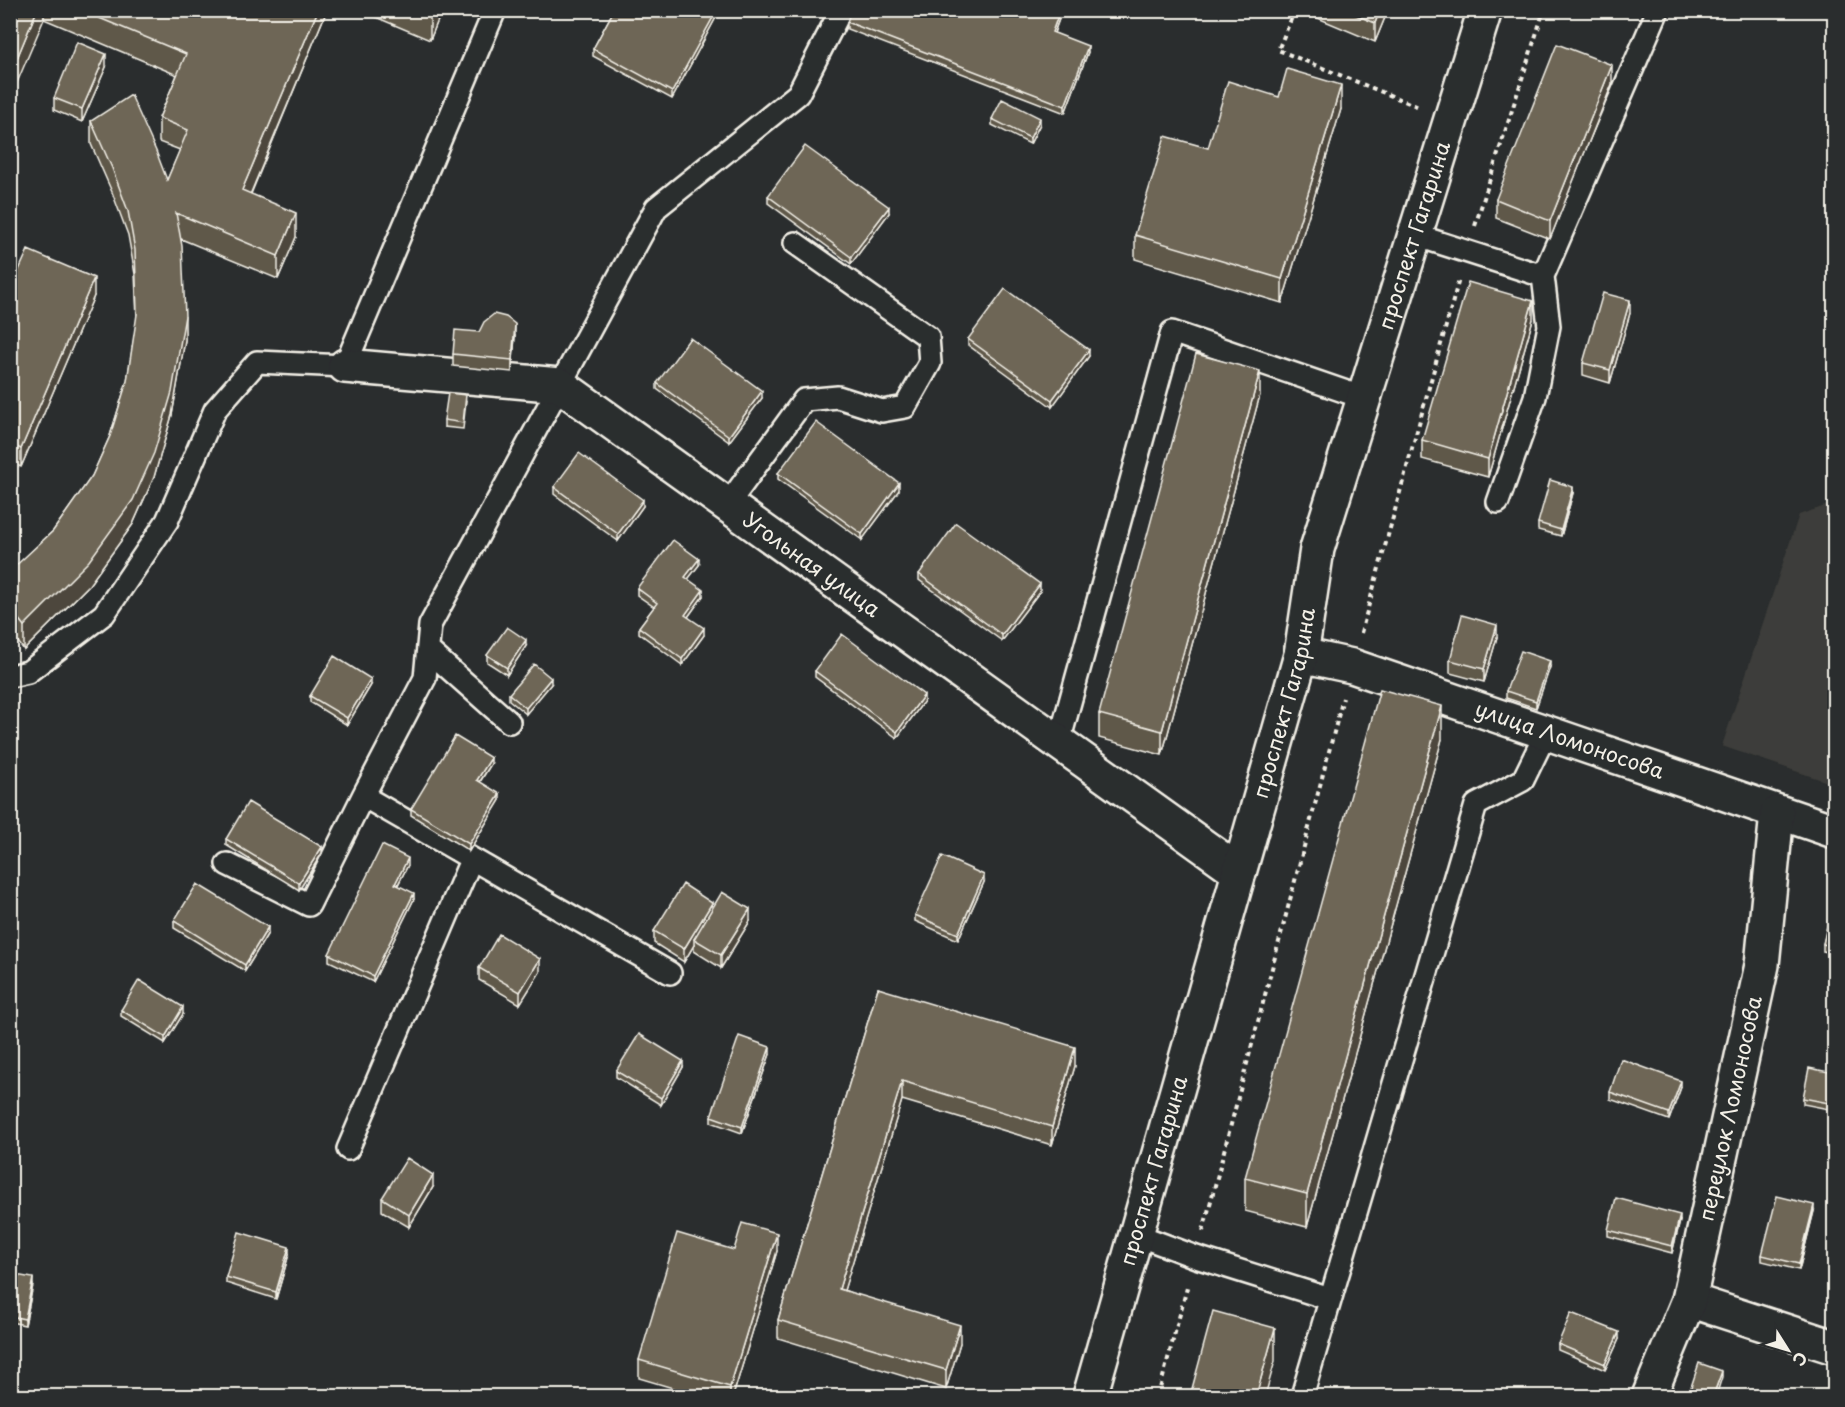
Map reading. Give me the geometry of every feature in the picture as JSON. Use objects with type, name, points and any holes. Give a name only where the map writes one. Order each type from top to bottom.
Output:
[{"type":"street","name":"проспект Гагарина","points":[[1089,1396],[1301,655],[1317,549],[1485,10]]},
{"type":"street","points":[[345,366],[560,385]]},
{"type":"street","name":"Угольная улица","points":[[560,385],[1238,871]]},
{"type":"street","name":"улица Ломоносова","points":[[1301,655],[1352,666],[1834,831]]},
{"type":"street","name":"переулок Ломоносова","points":[[1649,1396],[1689,1300],[1762,965],[1777,813]]},
{"type":"street","points":[[1689,1300],[1834,1347]]},
{"type":"lane","points":[[10,676],[28,672],[104,614],[167,521],[215,410],[257,362],[345,366],[495,10]]},
{"type":"lane","points":[[226,864],[309,905],[425,678],[430,625],[656,208],[798,94],[840,10]]},
{"type":"lane","points":[[1498,502],[1534,397],[1549,326],[1543,276],[1658,10]]},
{"type":"lane","points":[[1415,235],[1543,276]]},
{"type":"lane","points":[[728,504],[804,400],[838,397],[882,411],[905,407],[930,363],[928,337],[795,243]]},
{"type":"lane","points":[[1059,742],[1172,332],[1364,398]]},
{"type":"lane","points":[[428,650],[508,722]]},
{"type":"lane","points":[[1302,1396],[1476,805],[1523,780],[1546,733]]},
{"type":"lane","points":[[363,796],[670,973]]},
{"type":"lane","points":[[348,1149],[471,860]]},
{"type":"lane","points":[[1135,1234],[1196,1257],[1330,1299]]},
{"type":"path","points":[[1295,10],[1278,50],[1451,120]]},
{"type":"shaded area","points":[[1834,503],[1834,784],[1722,746],[1799,515]]},
{"type":"building","points":[[10,10],[37,10],[10,75]]},
{"type":"building","points":[[80,10],[318,10],[242,190],[296,213],[278,256],[176,213],[182,246],[185,316],[172,392],[154,453],[133,500],[89,561],[24,626],[10,608],[10,571],[53,531],[92,476],[110,436],[127,381],[137,314],[135,250],[128,211],[91,121],[131,95],[167,180],[188,130],[159,118],[186,54]]},
{"type":"building","points":[[416,10],[432,10],[430,16]]},
{"type":"building","points":[[614,10],[717,10],[672,92],[593,49]]},
{"type":"building","points":[[851,10],[1053,10],[1059,13],[1052,32],[1088,46],[1065,106],[847,22]]},
{"type":"building","points":[[1344,10],[1380,10],[1375,23]]},
{"type":"building","points":[[77,42],[106,54],[82,109],[54,98]]},
{"type":"building","points":[[1557,44],[1612,65],[1550,221],[1496,199]]},
{"type":"building","points":[[1287,69],[1341,85],[1282,279],[1135,235],[1165,136],[1208,148],[1228,81],[1279,97]]},
{"type":"building","points":[[1002,99],[1040,118],[1030,138],[992,119]]},
{"type":"building","points":[[805,146],[889,207],[851,257],[768,196]]},
{"type":"building","points":[[28,250],[94,278],[21,449],[10,444],[10,290]]},
{"type":"building","points":[[1468,282],[1533,301],[1488,459],[1422,440]]},
{"type":"building","points":[[1005,289],[1089,350],[1052,400],[968,339]]},
{"type":"building","points":[[1603,293],[1630,300],[1610,370],[1583,363]]},
{"type":"building","points":[[494,314],[506,317],[515,324],[512,360],[453,354],[455,330],[479,332],[484,322]]},
{"type":"building","points":[[690,338],[762,391],[729,436],[657,383]]},
{"type":"building","points":[[1196,354],[1260,371],[1162,731],[1099,714]]},
{"type":"building","points":[[448,393],[466,395],[463,423],[444,420]]},
{"type":"building","points":[[816,422],[899,483],[862,534],[778,473]]},
{"type":"building","points":[[579,453],[643,500],[618,534],[554,487]]},
{"type":"building","points":[[1550,480],[1573,487],[1561,530],[1538,523]]},
{"type":"building","points":[[956,523],[1040,584],[1002,635],[919,574]]},
{"type":"building","points":[[673,540],[699,559],[685,577],[703,590],[685,615],[704,628],[682,659],[639,627],[657,603],[637,588]]},
{"type":"building","points":[[1462,615],[1497,625],[1484,669],[1450,660]]},
{"type":"building","points":[[507,627],[526,640],[507,668],[487,655]]},
{"type":"building","points":[[842,634],[924,695],[897,732],[815,671]]},
{"type":"building","points":[[1521,651],[1550,661],[1536,701],[1506,691]]},
{"type":"building","points":[[334,656],[371,679],[347,718],[310,696]]},
{"type":"building","points":[[534,664],[551,678],[526,708],[509,694]]},
{"type":"building","points":[[1380,689],[1442,706],[1307,1194],[1245,1178]]},
{"type":"building","points":[[455,736],[491,758],[477,780],[500,794],[469,844],[411,809]]},
{"type":"building","points":[[248,802],[322,847],[299,883],[226,839]]},
{"type":"building","points":[[382,845],[408,858],[395,884],[414,893],[373,976],[329,954]]},
{"type":"building","points":[[942,856],[984,875],[958,934],[915,915]]},
{"type":"building","points":[[197,884],[268,927],[245,965],[174,921]]},
{"type":"building","points":[[683,884],[712,903],[684,949],[654,931]]},
{"type":"building","points":[[722,892],[750,909],[721,955],[694,939]]},
{"type":"building","points":[[1832,903],[1834,903],[1834,947],[1823,944]]},
{"type":"building","points":[[499,934],[540,959],[520,992],[479,968]]},
{"type":"building","points":[[139,980],[183,1007],[165,1037],[121,1010]]},
{"type":"building","points":[[878,988],[1075,1047],[1052,1127],[902,1081],[839,1289],[960,1325],[946,1370],[778,1320]]},
{"type":"building","points":[[639,1034],[683,1061],[661,1098],[616,1071]]},
{"type":"building","points":[[739,1036],[770,1047],[742,1127],[711,1116]]},
{"type":"building","points":[[1621,1059],[1681,1081],[1669,1113],[1610,1092]]},
{"type":"building","points":[[1809,1068],[1834,1073],[1834,1104],[1803,1098]]},
{"type":"building","points":[[407,1158],[433,1175],[409,1215],[382,1198]]},
{"type":"building","points":[[1777,1196],[1814,1205],[1799,1264],[1762,1255]]},
{"type":"building","points":[[1616,1198],[1680,1215],[1672,1246],[1608,1230]]},
{"type":"building","points":[[742,1223],[777,1233],[730,1387],[639,1360],[677,1233],[734,1250]]},
{"type":"building","points":[[239,1232],[289,1247],[276,1292],[226,1277]]},
{"type":"building","points":[[10,1274],[33,1278],[25,1319],[10,1316]]},
{"type":"building","points":[[1213,1311],[1275,1328],[1256,1396],[1190,1396]]},
{"type":"building","points":[[1571,1313],[1619,1332],[1605,1364],[1558,1344]]},
{"type":"building","points":[[1699,1363],[1722,1371],[1713,1396],[1688,1396]]}]
